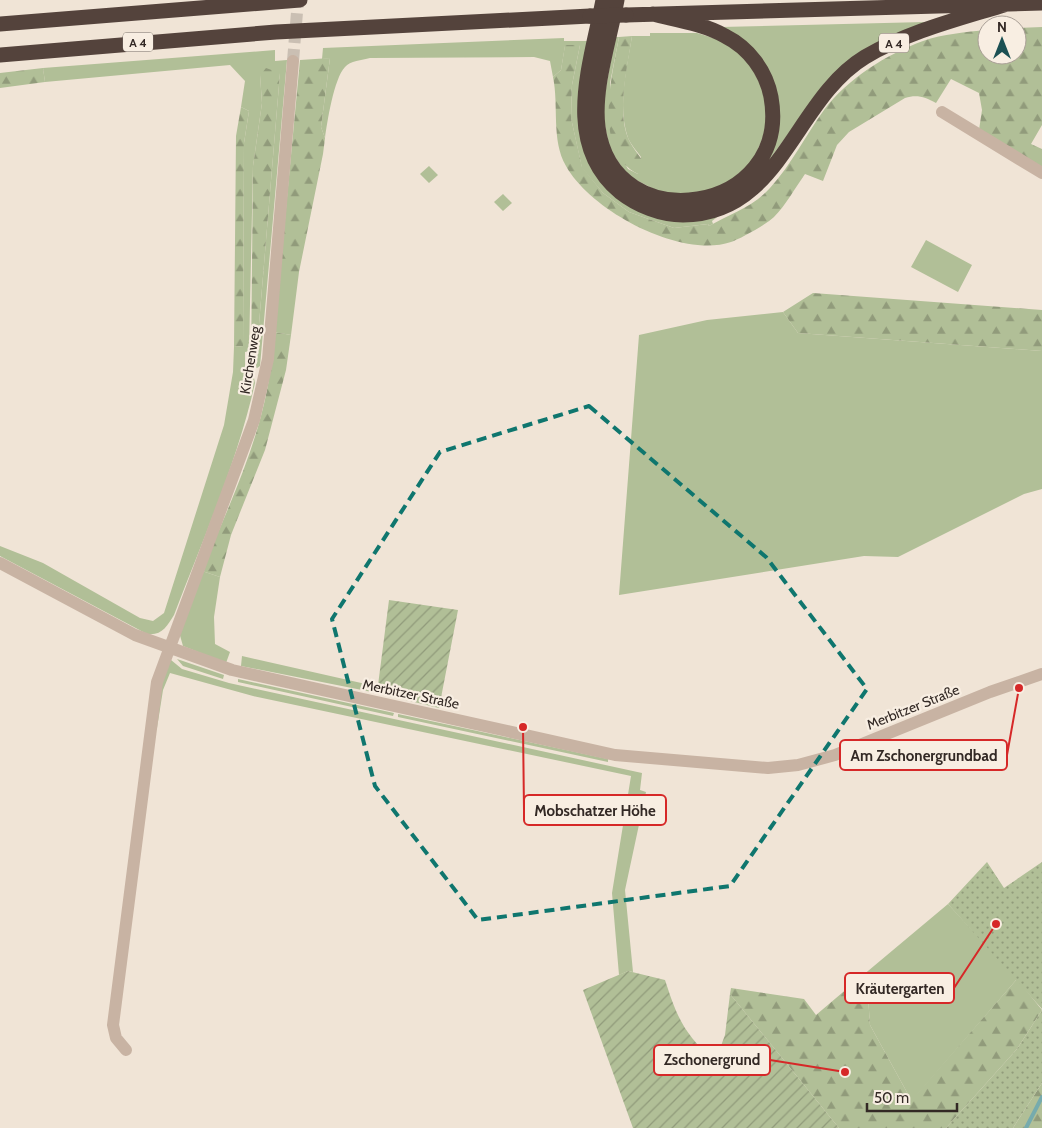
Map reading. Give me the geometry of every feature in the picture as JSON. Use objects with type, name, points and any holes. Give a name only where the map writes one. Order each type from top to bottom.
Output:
[{"type":"highway","name":"A 4","points":[[0,24],[300,0]]},
{"type":"highway","name":"A 4","points":[[604,0],[584,104],[585,130],[598,166],[615,187],[633,202],[656,211],[677,215],[698,214],[730,205],[740,200],[762,180],[834,85],[864,58],[928,29],[1007,4]]},
{"type":"highway","points":[[617,0],[598,93],[598,128],[606,153],[624,178],[643,192],[675,202],[702,200],[716,196],[747,177],[763,155],[772,130],[773,118],[770,91],[765,76],[752,56],[726,36],[710,29],[653,14]]},
{"type":"highway","name":"A 4","points":[[0,55],[276,32],[590,16],[1042,3]]},
{"type":"street","name":"Kirchenweg","points":[[168,648],[254,420],[268,359],[293,61]]},
{"type":"street","points":[[942,112],[1042,173]]},
{"type":"street","name":"Merbitzer Straße","points":[[0,563],[136,635],[232,670],[615,754],[768,768],[798,766],[835,755],[990,692],[1042,674]]},
{"type":"street","points":[[126,1050],[116,1038],[113,1025],[157,682],[168,648]]},
{"type":"highlighted area","points":[[589,406],[766,557],[867,689],[730,886],[478,920],[375,786],[332,619],[440,452]]},
{"type":"green space","points":[[925,22],[822,88],[769,160],[765,158],[774,91],[721,27]]},
{"type":"green space","points":[[1042,27],[1042,125],[1031,144],[1042,149],[1042,167],[979,130],[982,110],[979,93],[951,79],[936,103],[921,97],[905,98],[849,132],[837,145],[823,181],[805,174],[771,220],[731,242],[711,245],[688,244],[663,237],[639,227],[595,199],[578,183],[566,166],[558,145],[553,77],[561,70],[565,45],[580,45],[572,85],[571,118],[582,167],[603,193],[629,212],[674,228],[708,224],[709,226],[749,205],[763,195],[785,170],[833,99],[856,78],[882,60],[923,41],[977,31],[977,65],[1027,65],[1027,28]]},
{"type":"green space","points":[[650,33],[697,33],[723,41],[747,59],[764,91],[767,128],[752,163],[717,191],[668,196],[628,176],[610,150],[602,111],[615,37],[619,37],[610,83],[617,150],[628,169],[638,174],[641,157],[629,141],[625,126],[623,113],[624,87],[632,36],[650,36]]},
{"type":"green space","points":[[632,36],[624,89],[623,116],[629,140],[646,166],[643,172],[638,174],[624,163],[615,148],[610,131],[609,112],[610,91],[619,37]]},
{"type":"green space","points":[[564,38],[564,41],[590,41],[578,104],[582,143],[687,222],[720,215],[712,221],[713,224],[709,226],[708,224],[674,228],[629,212],[603,193],[582,168],[571,118],[572,85],[580,45],[565,46],[561,70],[553,77],[550,61],[534,57],[370,58],[353,62],[345,67],[338,81],[327,122],[325,138],[321,127],[330,58],[322,59],[323,48]]},
{"type":"green space","points":[[275,50],[275,61],[287,60],[260,366],[257,368],[251,364],[256,360],[280,73],[260,75],[262,103],[253,166],[249,351],[245,352],[245,371],[254,378],[255,383],[248,413],[229,472],[174,615],[160,632],[147,634],[0,556],[0,546],[43,563],[140,618],[153,621],[164,613],[224,425],[233,372],[234,347],[243,346],[244,143],[249,111],[241,107],[245,81],[230,65],[45,82],[43,68]]},
{"type":"green space","points":[[330,58],[321,127],[325,138],[323,154],[299,272],[280,272],[300,60]]},
{"type":"green space","points":[[43,68],[45,82],[0,88],[0,73]]},
{"type":"green space","points":[[266,68],[280,73],[256,360],[251,364],[253,166],[262,103],[260,75]]},
{"type":"green space","points":[[241,107],[249,111],[244,143],[243,346],[234,347],[236,136]]},
{"type":"green space","points":[[429,166],[438,175],[429,183],[420,174]]},
{"type":"green space","points":[[503,194],[512,203],[503,211],[494,202]]},
{"type":"green space","points":[[926,240],[972,265],[958,292],[911,267]]},
{"type":"green space","points":[[280,272],[299,272],[291,335],[274,332]]},
{"type":"green space","points":[[813,293],[1042,310],[1042,351],[798,333],[783,312]]},
{"type":"green space","points":[[783,312],[798,333],[1042,351],[1042,489],[1024,494],[898,557],[864,556],[619,595],[639,335],[707,320]]},
{"type":"green space","points":[[274,332],[291,335],[286,370],[265,450],[231,535],[220,577],[202,571],[239,482],[262,413],[268,383]]},
{"type":"green space","points":[[202,571],[220,577],[214,617],[215,644],[230,652],[226,663],[183,646],[179,632]]},
{"type":"green space","points":[[389,600],[458,610],[439,708],[377,693]]},
{"type":"green space","points":[[242,656],[379,687],[377,693],[241,666]]},
{"type":"green space","points":[[177,659],[224,675],[223,679],[183,666]]},
{"type":"green space","points":[[171,660],[182,669],[229,683],[642,773],[640,790],[646,792],[625,890],[633,972],[628,971],[619,975],[612,893],[631,776],[253,696],[170,673],[163,690],[157,728],[159,682]]},
{"type":"green space","points":[[238,679],[394,713],[393,716],[238,682]]},
{"type":"green space","points":[[398,714],[608,759],[608,762],[398,717]]},
{"type":"green space","points":[[987,862],[1004,888],[1042,862],[1042,1009],[948,904]]},
{"type":"green space","points":[[948,904],[1017,979],[916,1096],[909,1096],[870,1025],[868,996],[862,976]]},
{"type":"green space","points":[[628,971],[665,980],[683,1025],[696,1043],[715,1062],[725,1035],[730,994],[839,1128],[633,1128],[583,990]]},
{"type":"green space","points":[[862,976],[868,996],[870,1025],[909,1096],[916,1095],[1017,979],[1042,1010],[1017,1049],[946,1128],[839,1128],[730,994],[731,988],[804,999],[816,1015]]},
{"type":"green space","points":[[1042,1010],[1042,1083],[1013,1128],[946,1128],[1017,1049]]},
{"type":"green space","points":[[1042,1083],[1042,1128],[1013,1128]]},
{"type":"waterway","points":[[1026,1128],[1042,1097]]},
{"type":"tunnel","points":[[293,61],[298,0]]},
{"type":"place","name":"Am Zschonergrundbad","points":[[1019,688]]},
{"type":"place","name":"Mobschatzer Höhe","points":[[523,727]]},
{"type":"place","name":"Kräutergarten","points":[[996,924]]},
{"type":"place","name":"Zschonergrund","points":[[845,1072]]}]
